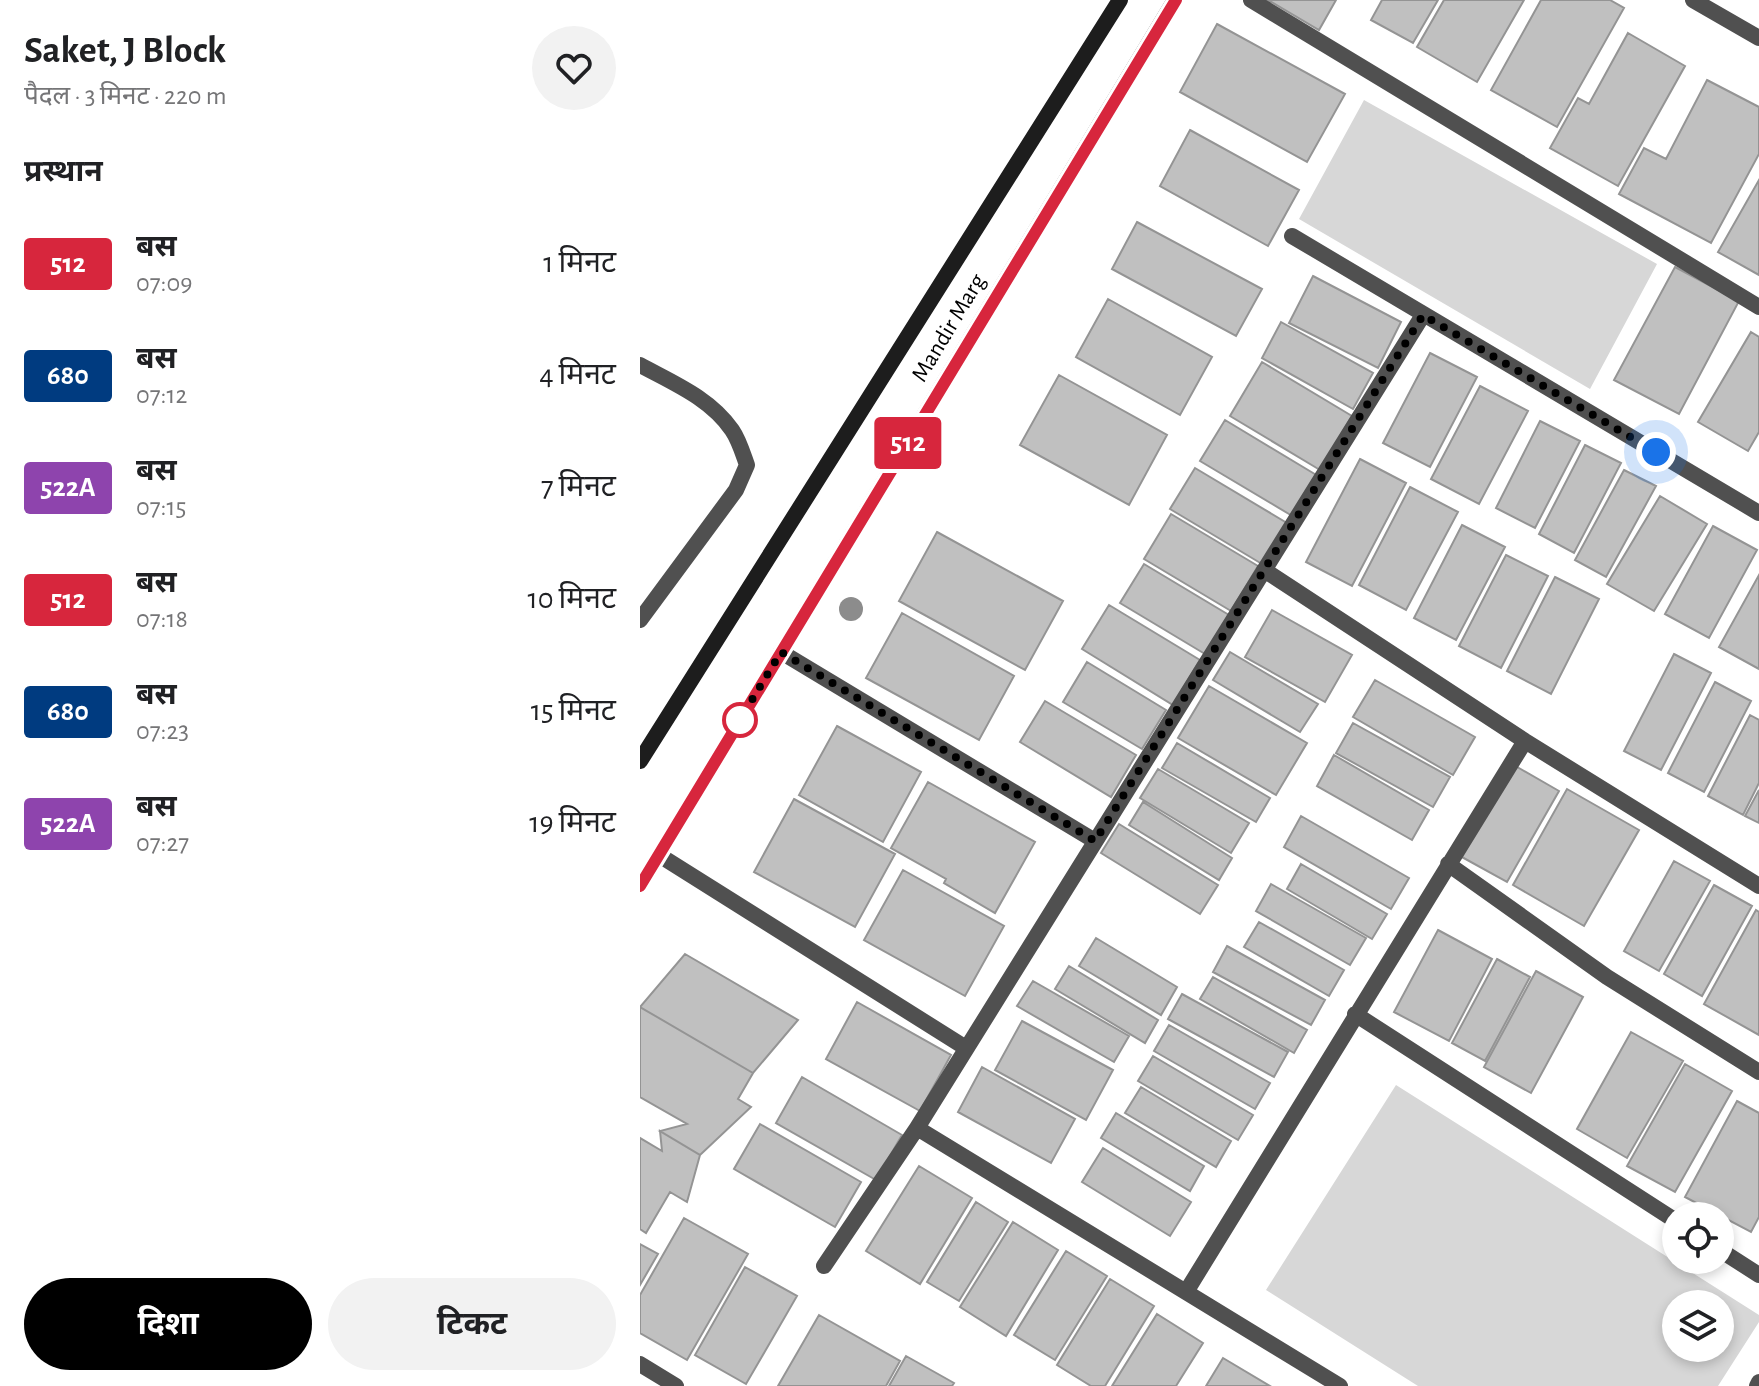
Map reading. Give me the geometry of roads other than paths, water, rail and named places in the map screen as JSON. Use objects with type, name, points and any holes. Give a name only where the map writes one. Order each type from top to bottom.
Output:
[{"type":"main road","name":"Mandir Marg","points":[[640,761],[1120,0]]},
{"type":"main road","name":"Mandir Marg","points":[[640,886],[1175,0]]},
{"type":"street","points":[[1251,0],[1759,307]]},
{"type":"street","points":[[1693,0],[1759,38]]},
{"type":"street","points":[[1292,236],[1759,513]]},
{"type":"street","points":[[824,1266],[917,1128],[1423,315]]},
{"type":"street","points":[[640,365],[697,395],[717,412],[734,432],[747,465],[736,490],[640,620]]},
{"type":"street","points":[[1264,570],[1525,741],[1759,886]]},
{"type":"street","points":[[781,652],[1095,841]]},
{"type":"street","points":[[1186,1292],[1525,741]]},
{"type":"street","points":[[659,855],[966,1048]]},
{"type":"street","points":[[1448,864],[1607,977],[1759,1072]]},
{"type":"street","points":[[1355,1014],[1662,1212]]},
{"type":"street","points":[[917,1128],[1340,1386]]},
{"type":"street","points":[[1734,1259],[1759,1275]]},
{"type":"street","points":[[640,1364],[676,1386]]}]
